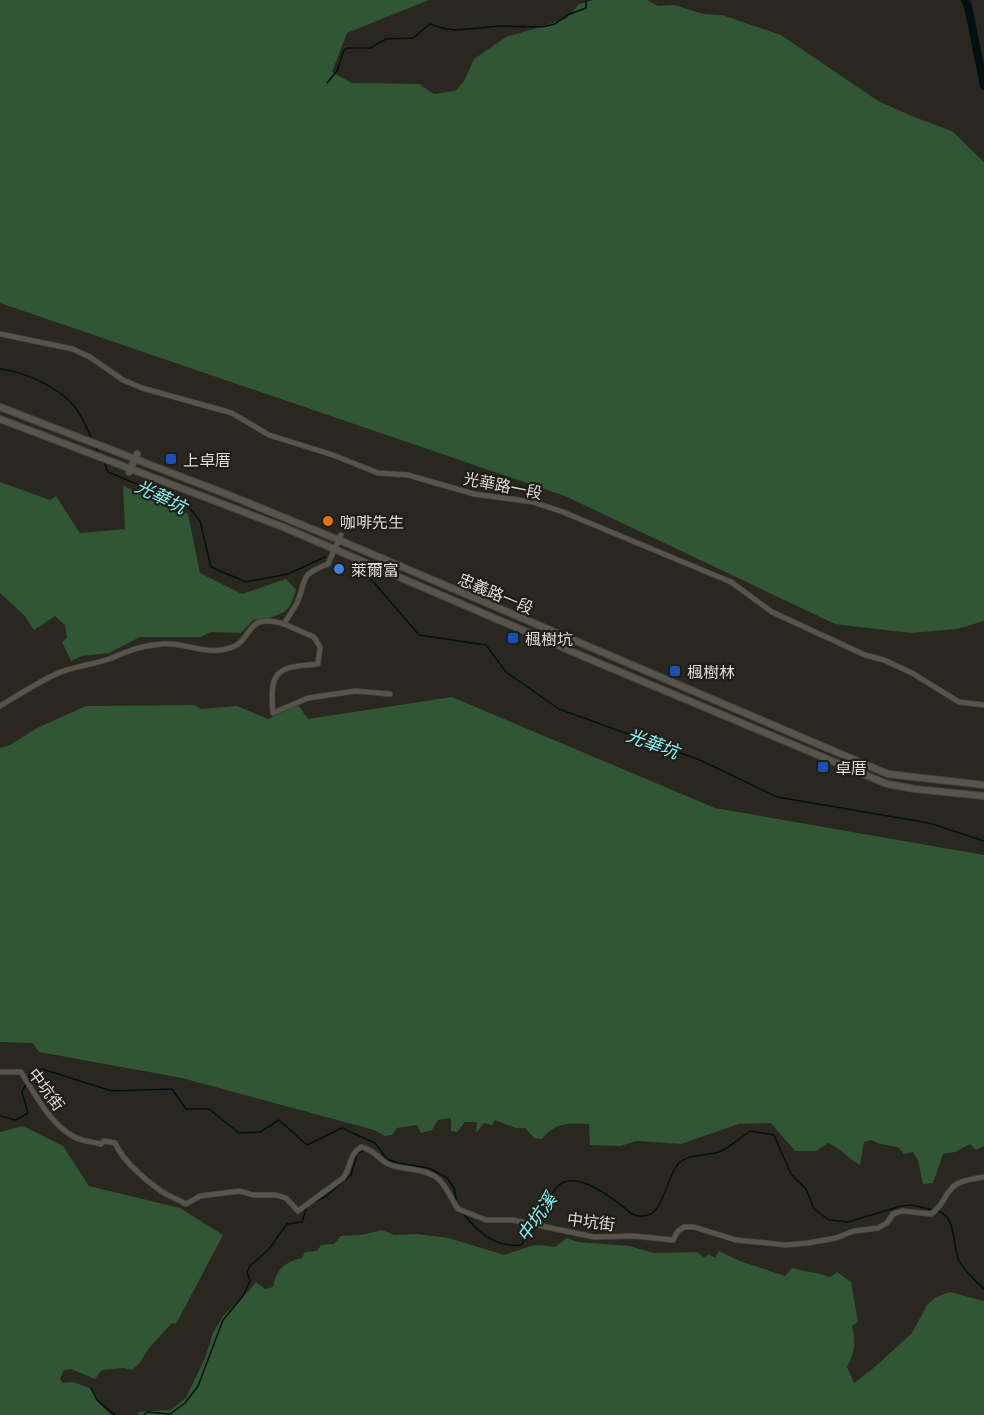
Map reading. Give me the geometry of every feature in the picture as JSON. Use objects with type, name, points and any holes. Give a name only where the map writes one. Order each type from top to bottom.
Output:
[{"type":"main road","name":"忠義路一段","points":[[0,407],[136,456],[340,537],[888,774],[984,785]]},
{"type":"main road","name":"忠義路一段","points":[[0,419],[283,527],[487,618],[888,784],[984,796]]},
{"type":"main road","points":[[130,470],[136,456]]},
{"type":"main road","points":[[487,618],[494,604]]},
{"type":"main road","points":[[654,688],[659,675]]},
{"type":"street","name":"光華路一段","points":[[0,334],[73,349],[90,357],[123,380],[142,388],[232,413],[269,435],[333,455],[378,473],[408,475],[474,494],[533,502],[563,512],[731,582],[772,612],[865,655],[884,660],[912,673],[959,702],[984,705]]},
{"type":"street","points":[[284,624],[297,602],[304,578],[312,570],[328,564],[340,537]]},
{"type":"street","points":[[0,706],[56,674],[110,658],[134,648],[164,644],[206,651],[232,648],[256,624],[271,620],[315,637],[320,654],[318,664],[288,668],[278,675],[271,685],[273,713],[308,698],[355,691],[390,694]]},
{"type":"street","name":"中坑街","points":[[0,1072],[21,1072],[42,1106],[61,1126],[75,1137],[101,1144],[104,1141],[116,1143],[119,1151],[161,1192],[186,1204],[200,1196],[240,1191],[253,1195],[276,1195],[286,1198],[298,1211],[343,1178],[348,1172],[354,1153],[361,1147],[367,1148],[386,1164],[426,1172],[437,1177],[460,1210],[486,1220],[527,1222],[605,1238],[634,1236],[673,1240],[678,1231],[684,1227],[694,1227],[736,1240],[786,1245],[824,1241],[854,1231],[878,1228],[893,1214],[902,1211],[931,1214],[941,1207],[951,1189],[957,1184],[984,1177]]},
{"type":"green space","points":[[0,0],[429,0],[347,33],[332,72],[352,83],[419,84],[434,94],[455,91],[464,81],[474,59],[506,37],[566,19],[579,4],[594,0],[647,0],[658,6],[674,5],[703,14],[722,15],[781,35],[878,101],[952,131],[984,162],[984,621],[957,629],[911,633],[835,624],[565,496],[0,303]]},
{"type":"green space","points":[[0,482],[50,500],[56,496],[80,533],[125,529],[123,486],[188,514],[200,573],[242,594],[286,579],[296,590],[290,606],[284,612],[270,618],[253,620],[241,633],[211,632],[200,637],[140,637],[109,653],[82,656],[71,661],[62,642],[67,638],[65,625],[55,616],[34,630],[25,616],[0,593]]},
{"type":"green space","points":[[452,697],[715,808],[984,855],[984,1146],[976,1150],[970,1144],[955,1152],[943,1154],[933,1183],[923,1184],[918,1160],[913,1152],[904,1154],[898,1147],[871,1140],[864,1142],[860,1165],[828,1143],[816,1151],[795,1151],[771,1123],[739,1124],[681,1144],[637,1141],[620,1146],[590,1145],[589,1124],[558,1126],[542,1139],[534,1138],[525,1128],[516,1128],[495,1120],[492,1125],[484,1123],[476,1133],[477,1122],[465,1122],[457,1132],[451,1131],[451,1118],[438,1120],[432,1130],[421,1133],[417,1125],[397,1128],[392,1135],[385,1136],[374,1130],[182,1078],[39,1052],[33,1043],[0,1042],[0,748],[86,706],[194,705],[201,709],[237,706],[268,719],[298,705],[308,719]]},
{"type":"green space","points":[[23,1126],[63,1146],[89,1186],[180,1208],[223,1235],[176,1324],[172,1323],[132,1370],[124,1368],[102,1370],[95,1379],[71,1369],[64,1370],[60,1379],[63,1383],[73,1382],[92,1389],[97,1401],[111,1415],[0,1415],[0,1132]]},
{"type":"green space","points":[[382,1230],[394,1235],[416,1234],[449,1238],[504,1255],[531,1246],[555,1247],[567,1238],[578,1242],[629,1246],[654,1253],[697,1252],[705,1258],[708,1254],[715,1258],[719,1251],[740,1261],[785,1276],[792,1268],[830,1277],[837,1272],[851,1282],[858,1322],[852,1326],[854,1347],[847,1367],[854,1383],[912,1333],[927,1305],[936,1297],[950,1292],[984,1301],[984,1415],[138,1415],[139,1412],[170,1410],[186,1398],[205,1358],[213,1333],[223,1316],[256,1282],[265,1289],[273,1287],[276,1275],[282,1267],[302,1258],[305,1252],[317,1251],[321,1245],[334,1244],[341,1236],[361,1235]]},
{"type":"waterway","points":[[327,83],[337,71],[344,50],[347,48],[370,48],[386,39],[413,38],[430,24],[457,30],[501,26],[542,27],[555,24],[567,15],[586,8],[586,0]]},
{"type":"waterway","points":[[965,0],[984,86]]},
{"type":"waterway","name":"光華坑","points":[[0,369],[20,373],[53,388],[71,402],[92,439]]},
{"type":"waterway","name":"光華坑","points":[[95,446],[100,455]]},
{"type":"waterway","name":"光華坑","points":[[104,462],[108,472],[187,505],[200,521],[211,567],[246,582],[288,574],[325,557]]},
{"type":"waterway","name":"光華坑","points":[[364,574],[419,635],[486,645],[506,672],[559,709],[700,760],[777,797],[929,823],[984,841]]},
{"type":"waterway","name":"中坑溪","points":[[28,1079],[31,1071],[42,1069],[112,1091],[172,1089],[186,1109],[209,1109],[239,1133],[260,1132],[279,1120],[307,1145],[342,1128],[375,1143],[387,1159],[429,1168],[447,1178],[454,1188],[457,1204]]},
{"type":"waterway","name":"中坑溪","points":[[0,1116],[16,1120],[28,1113],[22,1092],[26,1084]]},
{"type":"waterway","name":"中坑溪","points":[[537,1222],[555,1189],[566,1182],[576,1181],[597,1189],[632,1214],[643,1216],[651,1214],[662,1199],[679,1163],[693,1157],[719,1152],[750,1131],[774,1135],[791,1174],[806,1189],[814,1209],[829,1220],[848,1222],[901,1206],[912,1205],[933,1210]]},
{"type":"waterway","points":[[314,1202],[326,1196],[351,1175],[357,1154],[364,1150]]},
{"type":"waterway","points":[[144,1415],[147,1412],[170,1414],[185,1403],[198,1386],[223,1320],[243,1296],[250,1281],[247,1272],[250,1266],[269,1249],[287,1224],[302,1222],[307,1206]]},
{"type":"waterway","name":"中坑溪","points":[[938,1211],[944,1214],[951,1226],[959,1261],[984,1289]]},
{"type":"waterway","name":"中坑溪","points":[[463,1213],[481,1232],[503,1244],[521,1245],[535,1227]]},
{"type":"waterway","points":[[91,1388],[97,1400],[115,1415]]},
{"type":"place","name":"上卓厝","points":[[171,459]]},
{"type":"place","name":"咖啡先生","points":[[328,521]]},
{"type":"place","name":"萊爾富","points":[[339,569]]},
{"type":"place","name":"楓樹坑","points":[[513,638]]},
{"type":"place","name":"楓樹林","points":[[675,671]]},
{"type":"place","name":"卓厝","points":[[823,767]]}]
